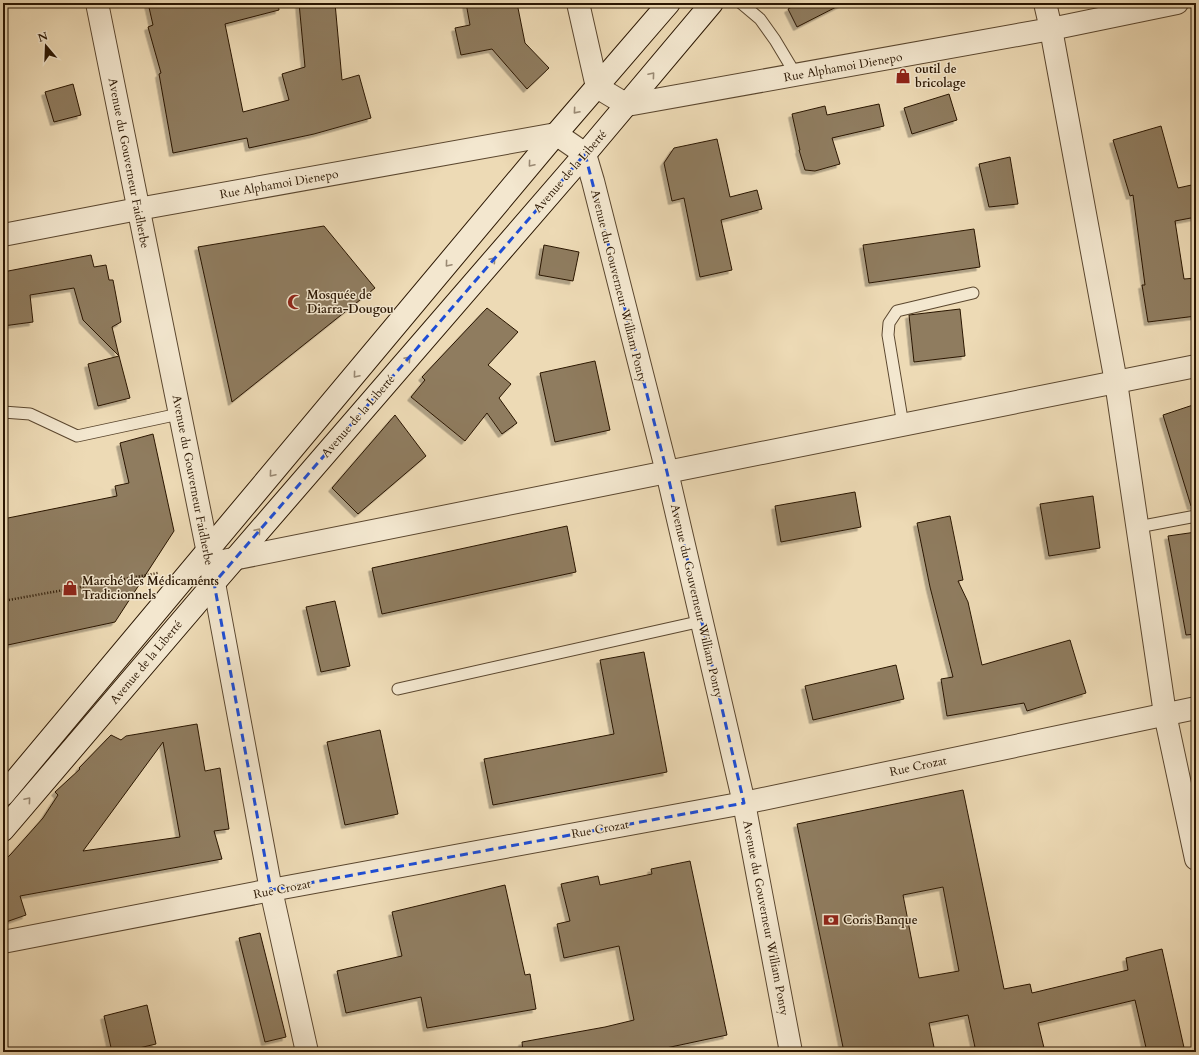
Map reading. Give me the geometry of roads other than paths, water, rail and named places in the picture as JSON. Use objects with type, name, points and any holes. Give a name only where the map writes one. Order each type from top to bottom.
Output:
[{"type":"street","name":"Avenue du Gouverneur Faidherbe","points":[[97,3],[179,414],[207,566],[271,890],[307,1052]]},
{"type":"street","points":[[578,3],[597,87],[627,105]]},
{"type":"street","name":"Avenue de la Liberté","points":[[3,830],[207,566],[556,134],[669,3]]},
{"type":"street","name":"Avenue de la Liberté","points":[[3,794],[207,566],[234,559],[627,105],[712,3]]},
{"type":"street","points":[[1045,3],[1116,382],[1165,714],[1196,859]]},
{"type":"street","name":"Rue Alphamoi Dienepo","points":[[627,105],[1051,29],[1177,3]]},
{"type":"street","name":"Rue Alphamoi Dienepo","points":[[3,236],[138,209],[556,134]]},
{"type":"street","points":[[556,134],[584,154]]},
{"type":"street","name":"Avenue du Gouverneur William Ponty","points":[[584,154],[595,189],[667,472],[744,803],[791,1052]]},
{"type":"street","points":[[234,559],[1196,366]]},
{"type":"street","name":"Rue Crozat","points":[[3,942],[271,890],[744,803],[1196,708]]},
{"type":"lane","points":[[742,3],[760,18],[796,75]]},
{"type":"lane","points":[[903,425],[888,335],[890,323],[896,311],[973,293]]},
{"type":"lane","points":[[3,412],[30,414],[77,436],[179,414]]},
{"type":"lane","points":[[1138,527],[1196,516]]},
{"type":"lane","points":[[398,689],[702,621]]},
{"type":"place","name":"outil de bricolage","points":[[903,76]]},
{"type":"place","name":"Mosquée de Diarra-Dougou","points":[[295,302]]},
{"type":"place","name":"Marché des Médicaments Tradicionnels","points":[[70,588]]},
{"type":"place","name":"Coris Banque","points":[[831,920]]}]
